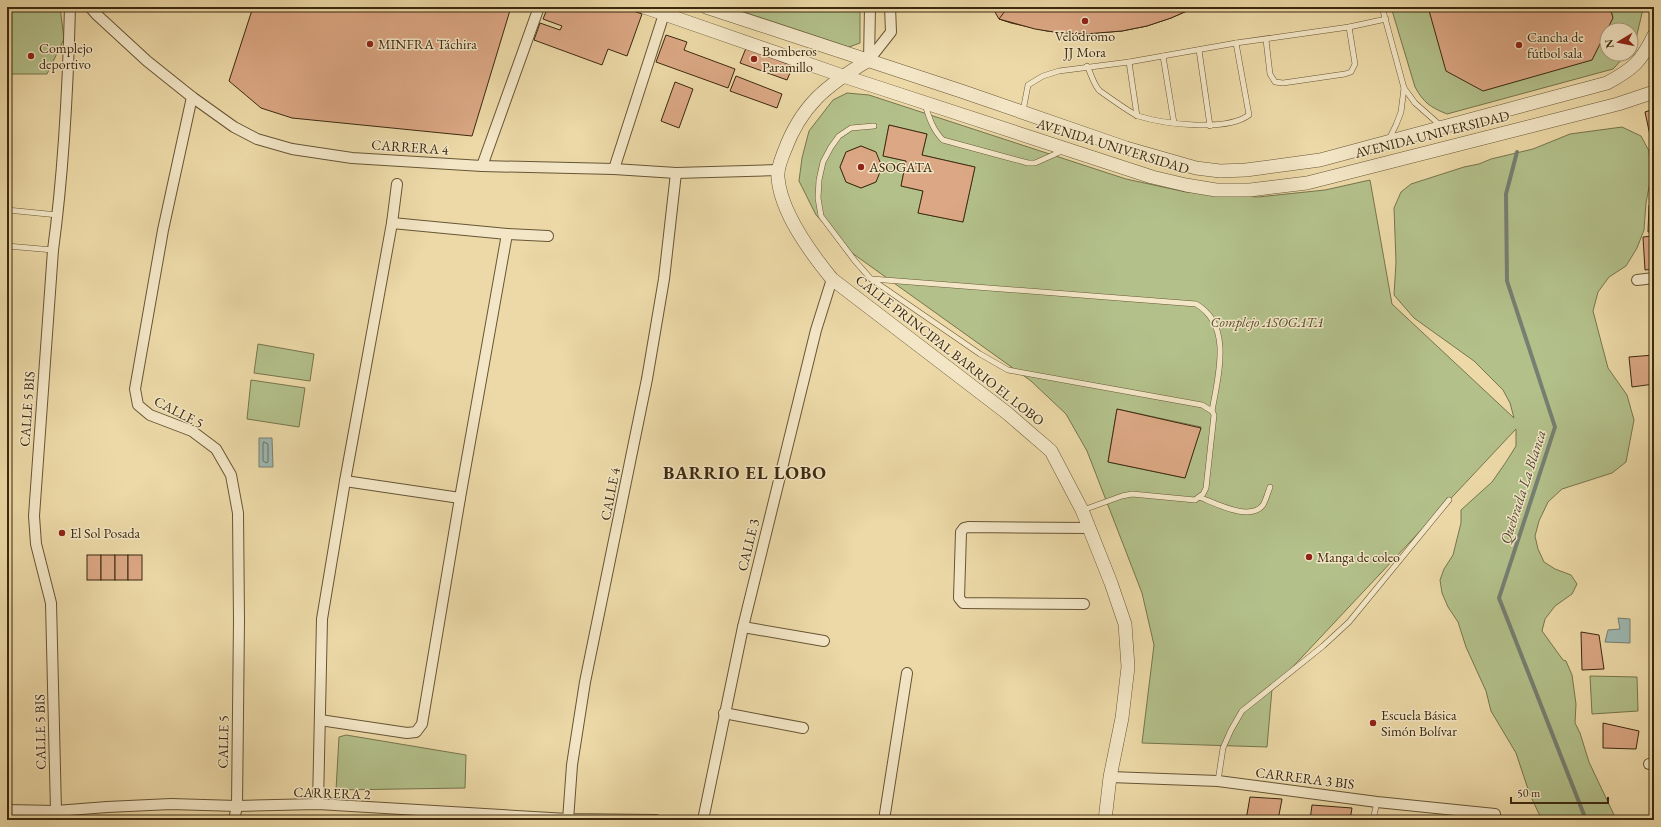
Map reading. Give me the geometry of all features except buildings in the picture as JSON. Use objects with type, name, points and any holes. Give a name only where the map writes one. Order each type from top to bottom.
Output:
[{"type":"street","name":"CALLE 5 BIS","points":[[56,811],[51,603],[36,544],[34,516],[53,250],[58,215],[69,64],[70,7]]},
{"type":"street","name":"CARRERA 4","points":[[90,7],[147,61],[192,97],[234,127],[251,136],[292,149],[352,158],[482,166],[614,169],[676,173],[777,170]]},
{"type":"street","points":[[482,166],[539,7]]},
{"type":"street","name":"AVENIDA UNIVERSIDAD","points":[[644,7],[843,76],[1065,150],[1152,177],[1216,190],[1250,190],[1307,182],[1618,104],[1654,92]]},
{"type":"street","name":"AVENIDA UNIVERSIDAD","points":[[706,7],[869,60],[1090,136],[1196,168],[1220,171],[1246,170],[1320,160],[1367,148],[1388,140],[1607,83],[1628,72],[1645,53],[1654,35]]},
{"type":"street","points":[[869,60],[870,7]]},
{"type":"street","points":[[869,60],[890,32],[890,7]]},
{"type":"street","points":[[614,169],[664,14]]},
{"type":"street","name":"CALLE PRINCIPAL BARRIO EL LOBO","points":[[869,60],[843,76],[822,92],[799,120],[789,137],[777,170],[780,190],[792,220],[812,254],[832,279],[997,404],[1051,451],[1082,510],[1111,583],[1125,624],[1128,667],[1122,718],[1110,777],[1105,820]]},
{"type":"street","name":"CALLE 5","points":[[192,97],[164,230],[136,389],[138,405],[150,415],[192,431],[216,450],[231,475],[238,513],[239,620],[237,806],[234,820]]},
{"type":"street","name":"CALLE 4","points":[[568,819],[572,765],[585,682],[642,402],[663,286],[676,173]]},
{"type":"street","points":[[318,804],[322,619],[345,481],[392,223],[397,184]]},
{"type":"street","points":[[392,223],[507,234],[548,236]]},
{"type":"street","points":[[320,720],[407,733],[416,732],[422,724],[507,234]]},
{"type":"street","points":[[1637,280],[1654,278]]},
{"type":"street","name":"CALLE 3","points":[[703,820],[719,748],[724,714],[742,627],[816,330],[832,279]]},
{"type":"street","points":[[345,481],[460,498]]},
{"type":"street","points":[[1084,604],[963,603],[959,598],[961,532],[964,528],[968,527],[1089,528]]},
{"type":"street","points":[[742,627],[824,641]]},
{"type":"street","points":[[884,820],[907,673]]},
{"type":"street","points":[[724,714],[803,728]]},
{"type":"street","name":"CARRERA 3 BIS","points":[[1110,777],[1218,781],[1377,802],[1495,814]]},
{"type":"street","name":"CARRERA 2","points":[[7,810],[56,811],[171,804],[237,806],[318,804],[437,816],[656,820]]},
{"type":"lane","points":[[1382,7],[1404,88],[1415,103],[1442,127]]},
{"type":"lane","points":[[1022,112],[1028,85],[1043,76],[1059,70],[1129,62],[1236,43],[1266,40],[1349,27],[1386,19]]},
{"type":"lane","points":[[1266,40],[1270,74],[1275,82],[1283,83],[1345,74],[1352,72],[1355,64],[1349,27]]},
{"type":"lane","points":[[1087,66],[1100,91],[1137,116],[1174,123],[1210,126],[1238,120],[1249,115],[1236,43]]},
{"type":"lane","points":[[1199,50],[1210,126]]},
{"type":"lane","points":[[1163,56],[1174,123]]},
{"type":"lane","points":[[1129,62],[1137,116]]},
{"type":"lane","points":[[1388,140],[1401,112],[1404,88]]},
{"type":"lane","points":[[924,102],[931,122],[938,135],[943,140],[1028,164],[1035,163],[1065,150]]},
{"type":"lane","points":[[874,126],[851,128],[839,136],[831,146],[823,162],[819,180],[818,198],[821,216],[870,279],[980,354],[1008,370],[1202,405],[1212,411]]},
{"type":"lane","points":[[7,210],[58,215]]},
{"type":"lane","points":[[7,246],[53,250]]},
{"type":"lane","points":[[870,279],[1196,304],[1205,309],[1214,321],[1220,343],[1220,369],[1212,411],[1215,420],[1206,488],[1199,497],[1190,500],[1132,494],[1082,510]]},
{"type":"lane","points":[[1199,497],[1235,510],[1250,513],[1263,505],[1270,487]]},
{"type":"lane","points":[[1218,781],[1223,748],[1242,711],[1323,646],[1349,622],[1449,500]]},
{"type":"lane","points":[[1373,820],[1377,802]]},
{"type":"green space","name":"Complejo deportivo","points":[[7,7],[60,7],[64,39],[47,74],[7,74]]},
{"type":"green space","points":[[729,7],[860,7],[860,43],[849,47]]},
{"type":"green space","name":"Cancha de fútbol sala","points":[[1391,7],[1643,7],[1639,26],[1639,22],[1599,22],[1599,62],[1620,62],[1613,69],[1447,114],[1428,104],[1421,97],[1415,87]]},
{"type":"green space","name":"Complejo ASOGATA","points":[[847,93],[869,95],[1126,179],[1186,192],[1258,197],[1325,190],[1370,180],[1392,304],[1514,418],[1510,403],[1503,390],[1474,361],[1414,318],[1394,295],[1396,262],[1394,208],[1401,192],[1411,184],[1491,159],[1533,149],[1570,134],[1622,127],[1641,136],[1649,151],[1651,176],[1646,203],[1644,230],[1637,248],[1626,266],[1609,277],[1598,292],[1593,311],[1608,368],[1627,395],[1634,420],[1626,462],[1612,473],[1562,489],[1548,502],[1539,521],[1535,536],[1538,549],[1544,562],[1555,569],[1571,575],[1577,584],[1572,594],[1555,606],[1545,619],[1542,631],[1563,660],[1566,661],[1572,675],[1576,704],[1575,723],[1580,733],[1589,762],[1614,815],[1619,820],[1542,820],[1530,795],[1516,753],[1491,711],[1486,691],[1466,647],[1458,622],[1448,607],[1442,593],[1440,580],[1444,569],[1453,555],[1461,523],[1461,510],[1492,482],[1506,462],[1516,446],[1516,429],[1272,689],[1267,747],[1142,743],[1154,645],[1142,593],[1087,451],[1066,414],[1031,381],[852,253],[816,215],[799,181],[802,158],[809,131],[833,100]],"holes":[[[889,125],[927,134],[922,155],[975,167],[963,222],[918,213],[923,191],[901,186],[906,161],[883,156]],[[861,146],[876,152],[876,182],[861,188],[846,182],[840,167],[846,152]],[[1117,409],[1201,427],[1185,478],[1108,462]]]},
{"type":"green space","points":[[258,344],[314,354],[310,381],[254,373]]},
{"type":"green space","points":[[251,380],[305,388],[299,427],[247,419]]},
{"type":"green space","points":[[1590,676],[1637,677],[1638,711],[1592,714]]},
{"type":"green space","points":[[346,735],[466,755],[465,788],[336,790],[339,737]]},
{"type":"water","points":[[259,438],[272,438],[273,467],[259,467]]},
{"type":"water","points":[[1618,618],[1630,619],[1630,643],[1605,642],[1608,630],[1620,629]]},
{"type":"waterway","name":"Quebrada La Blanca","points":[[1517,152],[1506,194],[1507,281],[1555,427],[1499,598],[1586,820]]},
{"type":"place","name":"Velódromo JJ Mora","points":[[1085,21]]},
{"type":"place","name":"MINFRA Táchira","points":[[370,44]]},
{"type":"place","name":"Cancha de fútbol sala","points":[[1519,45]]},
{"type":"place","name":"Complejo deportivo","points":[[31,56]]},
{"type":"place","name":"Bomberos Paramillo","points":[[754,59]]},
{"type":"place","name":"ASOGATA","points":[[861,167]]},
{"type":"place","name":"El Sol Posada","points":[[62,533]]},
{"type":"place","name":"Manga de coleo","points":[[1309,557]]},
{"type":"place","name":"Escuela Básica Simón Bolívar","points":[[1373,723]]},
{"type":"district","name":"BARRIO EL LOBO","points":[[745,473]]}]
